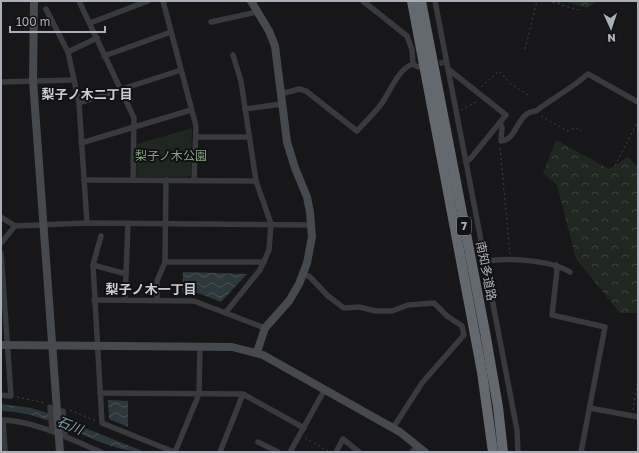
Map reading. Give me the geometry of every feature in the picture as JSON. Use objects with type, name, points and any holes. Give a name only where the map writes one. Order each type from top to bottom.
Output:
[{"type":"highway","name":"南知多道路","points":[[412,1],[482,372],[493,452]]},
{"type":"highway","name":"南知多道路","points":[[421,1],[485,332],[498,407],[502,452]]},
{"type":"street","points":[[34,1],[33,81],[52,346],[62,435],[60,452]]},
{"type":"street","points":[[79,1],[131,110],[134,126],[133,180]]},
{"type":"street","points":[[90,23],[148,1]]},
{"type":"street","points":[[163,1],[196,126],[194,180]]},
{"type":"street","points":[[251,1],[269,31],[275,46],[289,148],[307,197],[312,224],[310,252],[304,274],[289,301],[265,328],[257,352]]},
{"type":"street","points":[[281,94],[299,89],[306,91],[357,131],[382,102],[397,78],[408,66],[416,66],[407,36],[363,1]]},
{"type":"street","points":[[435,1],[517,430],[518,452]]},
{"type":"street","points":[[46,8],[68,52],[79,103],[87,223]]},
{"type":"street","points":[[211,22],[257,12]]},
{"type":"street","points":[[219,21],[220,28]]},
{"type":"street","points":[[104,56],[171,32]]},
{"type":"street","points":[[68,52],[97,38]]},
{"type":"street","points":[[226,312],[260,270],[269,250],[271,224],[256,181],[248,137],[241,82],[233,55]]},
{"type":"street","points":[[448,69],[506,115],[466,162]]},
{"type":"street","points":[[79,103],[180,70]]},
{"type":"street","points":[[500,122],[502,127],[501,141],[505,141],[510,137],[523,116],[531,111],[536,111],[560,93],[570,90],[588,74],[638,102]]},
{"type":"street","points":[[1,82],[73,80]]},
{"type":"street","points":[[245,109],[282,104]]},
{"type":"street","points":[[81,143],[191,110]]},
{"type":"street","points":[[196,137],[248,137]]},
{"type":"street","points":[[84,180],[256,181]]},
{"type":"street","points":[[157,300],[157,281],[165,262],[166,180]]},
{"type":"street","points":[[1,217],[16,226],[87,223],[312,224]]},
{"type":"street","points":[[125,300],[128,223]]},
{"type":"street","points":[[1,243],[16,226]]},
{"type":"street","points":[[101,236],[92,264],[102,423],[175,452],[199,394],[200,347]]},
{"type":"street","points":[[1,254],[4,345],[11,396],[1,395]]},
{"type":"street","points":[[484,262],[511,260],[556,265],[570,272]]},
{"type":"street","points":[[165,262],[264,262]]},
{"type":"street","points":[[92,264],[126,274]]},
{"type":"street","points":[[556,265],[557,270],[552,315],[605,327],[581,452]]},
{"type":"street","points":[[304,274],[310,277],[328,296],[344,308],[392,311],[408,305],[434,303],[446,316],[462,326],[464,335],[422,383],[393,428]]},
{"type":"street","points":[[94,300],[194,301],[265,328]]},
{"type":"street","points":[[4,345],[232,347],[257,352],[393,428],[415,449],[425,452]]},
{"type":"street","points":[[290,452],[325,390]]},
{"type":"street","points":[[100,393],[243,394],[304,428]]},
{"type":"street","points":[[220,452],[243,394]]},
{"type":"street","points":[[52,429],[58,408]]},
{"type":"street","points":[[590,408],[635,417]]},
{"type":"street","points":[[5,452],[2,420],[32,424],[101,452]]},
{"type":"street","points":[[336,452],[343,440],[359,452]]},
{"type":"street","points":[[258,442],[278,452]]},
{"type":"path","points":[[525,49],[537,1]]},
{"type":"path","points":[[548,1],[579,10]]},
{"type":"path","points":[[557,4],[563,1]]},
{"type":"path","points":[[476,92],[499,71],[511,84],[528,95]]},
{"type":"path","points":[[456,112],[474,104],[482,96]]},
{"type":"path","points":[[536,111],[567,132],[576,128],[582,132]]},
{"type":"path","points":[[615,166],[638,121]]},
{"type":"path","points":[[501,141],[500,155],[511,260]]},
{"type":"path","points":[[635,417],[638,378]]},
{"type":"path","points":[[11,396],[58,408],[102,423]]},
{"type":"path","points":[[300,435],[331,452]]},
{"type":"green space","points":[[564,1],[598,1],[587,8]]},
{"type":"green space","name":"梨子ノ木公園","points":[[192,128],[191,175],[188,177],[138,177],[136,175],[137,144]]},
{"type":"green space","points":[[556,140],[609,169],[628,157],[638,167],[638,313],[620,313],[576,259],[557,185],[543,173]]},
{"type":"water","points":[[183,272],[247,274],[221,302],[198,293],[182,293]]},
{"type":"water","points":[[108,400],[128,401],[128,427],[109,419]]},
{"type":"water","name":"石川","points":[[1,404],[31,408],[47,413],[145,452],[110,446],[39,417],[1,411]]},
{"type":"tunnel","points":[[431,65],[446,62]]},
{"type":"district","name":"梨子ノ木二丁目","points":[[87,94]]},
{"type":"district","name":"梨子ノ木一丁目","points":[[151,289]]}]
